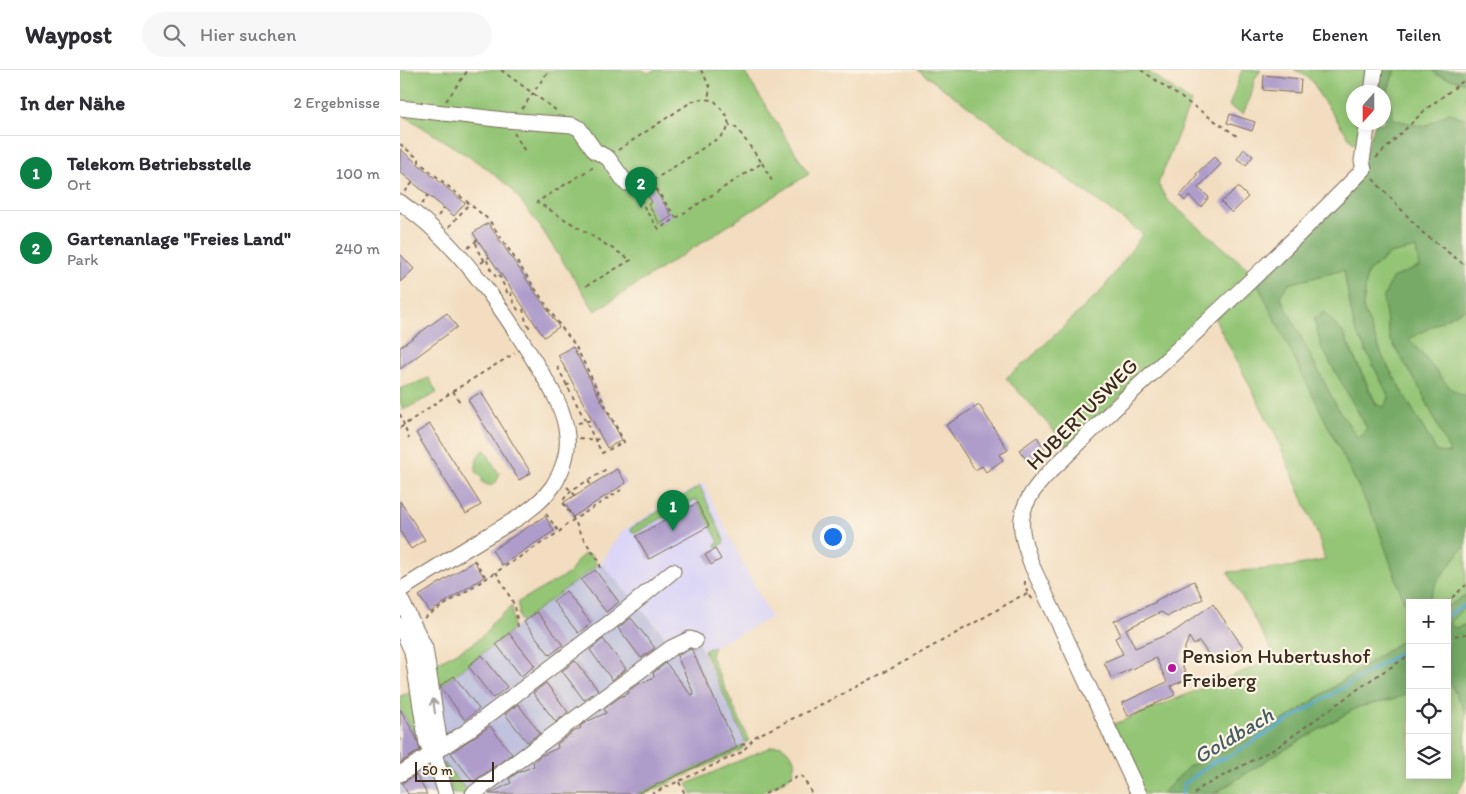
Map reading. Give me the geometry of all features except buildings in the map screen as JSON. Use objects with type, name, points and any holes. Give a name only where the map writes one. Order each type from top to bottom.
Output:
[{"type":"street","points":[[1373,85],[1375,70]]},
{"type":"street","points":[[400,108],[572,125],[579,128],[595,150],[608,158],[631,187]]},
{"type":"street","points":[[1364,169],[1362,161],[1367,130]]},
{"type":"street","name":"HUBERTUSWEG","points":[[1139,794],[1032,566],[1024,544],[1021,528],[1022,514],[1026,503],[1043,479],[1325,209],[1364,169]]},
{"type":"street","points":[[400,202],[430,226],[483,285],[526,347],[556,400],[567,431],[566,451],[560,472],[552,487],[541,500],[513,520],[400,590]]},
{"type":"street","points":[[400,774],[466,732],[577,648],[674,571]]},
{"type":"street","points":[[400,598],[425,648],[439,747],[434,754]]},
{"type":"street","points":[[400,625],[412,651],[427,744],[434,754],[446,794]]},
{"type":"street","points":[[473,794],[671,648],[690,639],[695,641]]},
{"type":"path","points":[[438,112],[468,70]]},
{"type":"path","points":[[501,70],[533,92],[572,125]]},
{"type":"path","points":[[526,153],[510,120],[549,70]]},
{"type":"path","points":[[701,70],[710,87],[708,99]]},
{"type":"path","points":[[1141,70],[1236,136]]},
{"type":"path","points":[[1466,79],[1426,108],[1364,169],[1423,233],[1466,266]]},
{"type":"path","points":[[586,286],[631,260],[537,202],[608,158],[691,102],[700,99],[714,100],[722,108],[729,120],[726,132],[651,182],[631,187],[659,229],[762,163]]},
{"type":"path","points":[[729,125],[736,127],[762,163],[772,181]]},
{"type":"path","points":[[400,144],[489,220],[575,345],[624,442],[602,453],[557,366]]},
{"type":"path","points":[[400,197],[413,182]]},
{"type":"path","points":[[651,182],[676,218]]},
{"type":"path","points":[[440,236],[469,204]]},
{"type":"path","points":[[476,242],[479,252],[496,277]]},
{"type":"path","points":[[499,275],[508,294]]},
{"type":"path","points":[[511,292],[512,300],[519,312]]},
{"type":"path","points":[[523,310],[526,322],[531,330]]},
{"type":"path","points":[[400,428],[453,390],[526,347]]},
{"type":"path","points":[[453,390],[461,404]]},
{"type":"path","points":[[400,414],[409,439]]},
{"type":"path","points":[[567,431],[592,420]]},
{"type":"path","points":[[567,431],[596,440],[601,437]]},
{"type":"path","points":[[600,568],[600,562],[580,534],[562,501],[572,490],[606,470],[608,474]]},
{"type":"path","points":[[588,481],[591,485]]},
{"type":"path","points":[[424,618],[559,532],[620,490]]},
{"type":"path","points":[[540,517],[546,514],[559,532]]},
{"type":"path","points":[[468,563],[474,560],[486,579]]},
{"type":"path","points":[[496,572],[515,606],[518,628]]},
{"type":"path","points":[[1451,599],[1466,586]]},
{"type":"path","points":[[651,794],[742,752],[756,736],[874,678],[1019,597],[1028,594]]},
{"type":"path","points":[[1451,636],[1466,634]]},
{"type":"path","points":[[1195,794],[1202,787],[1276,748],[1372,679],[1406,658]]},
{"type":"path","points":[[741,745],[750,742]]},
{"type":"path","points":[[765,794],[799,776],[803,777],[812,794]]},
{"type":"path","points":[[679,782],[685,794]]},
{"type":"shaded area","points":[[703,483],[771,618],[704,651],[694,633],[672,643],[601,563],[622,531]]},
{"type":"shaded area","points":[[601,563],[671,643],[694,633],[746,743],[741,750],[645,794],[400,794],[400,713],[438,688],[521,622]]},
{"type":"green space","points":[[400,70],[643,70],[648,73],[654,70],[743,70],[809,174],[595,311],[541,228],[511,188],[485,167],[400,113]]},
{"type":"green space","points":[[918,70],[1146,70],[1191,102],[1158,184],[1167,200],[1252,272],[1068,446],[1006,378],[1026,362],[1102,290],[1143,234]]},
{"type":"green space","points":[[1242,70],[1261,70],[1254,80],[1251,96],[1243,114],[1229,106]]},
{"type":"green space","points":[[1294,70],[1372,70],[1370,85],[1346,85],[1346,130],[1364,130],[1362,143],[1353,143],[1320,96],[1313,82],[1304,74]]},
{"type":"green space","points":[[1380,70],[1395,70],[1389,85],[1379,85]]},
{"type":"green space","points":[[1395,70],[1432,70],[1437,75],[1466,83],[1466,119],[1449,113],[1424,127],[1393,119],[1391,85],[1389,85]]},
{"type":"green space","points":[[1432,70],[1466,70],[1466,83],[1437,75]]},
{"type":"green space","points":[[1391,107],[1393,119],[1424,127],[1449,113],[1466,119],[1466,308],[1409,339],[1451,389],[1466,397],[1466,547],[1462,549],[1438,580],[1429,599],[1406,599],[1406,607],[1377,524],[1256,281],[1353,189],[1373,130],[1391,130]],"holes":[[[1416,248],[1419,267],[1392,278],[1383,299],[1390,339],[1422,392],[1450,453],[1437,452],[1383,358],[1363,308],[1367,273],[1390,254]],[[1344,270],[1354,327],[1389,397],[1384,407],[1376,405],[1343,333],[1324,312],[1314,318],[1321,346],[1367,428],[1359,439],[1338,409],[1280,296],[1288,284]]]},
{"type":"green space","points":[[1416,248],[1419,267],[1392,278],[1390,339],[1422,392],[1451,453],[1437,452],[1383,358],[1363,308],[1367,273],[1390,254]]},
{"type":"green space","points":[[1344,270],[1354,327],[1389,397],[1384,408],[1377,405],[1343,333],[1321,346],[1367,428],[1359,440],[1338,409],[1279,296],[1288,284]]},
{"type":"green space","points":[[1256,281],[1377,524],[1406,607],[1406,638],[1289,717],[1241,743],[1188,767],[1162,794],[1142,794],[1112,725],[1276,658],[1228,572],[1282,568],[1325,560],[1319,538],[1275,434],[1215,319]]},
{"type":"green space","points":[[1466,308],[1465,397],[1451,389],[1409,339]]},
{"type":"green space","points":[[429,378],[437,393],[403,410],[400,401],[400,389]]},
{"type":"green space","points":[[485,450],[499,474],[496,483],[491,485],[482,482],[482,477],[476,472],[478,456]]},
{"type":"green space","points":[[700,486],[724,540],[723,544],[717,548],[715,545],[719,542],[696,499],[636,533],[631,531],[631,528]]},
{"type":"green space","points":[[1466,547],[1466,595],[1451,604],[1451,599],[1429,599],[1438,580],[1462,549]]},
{"type":"green space","points":[[586,554],[592,556],[596,562],[595,567],[521,622],[519,619],[518,602],[568,574],[577,560]]},
{"type":"green space","points":[[1466,595],[1466,606],[1451,621],[1451,604]]},
{"type":"green space","points":[[512,606],[513,625],[510,632],[438,688],[434,666],[436,663],[471,645],[488,631],[491,624]]},
{"type":"green space","points":[[1466,606],[1466,624],[1455,628],[1451,625],[1451,620]]},
{"type":"green space","points":[[1451,625],[1455,628],[1466,625],[1466,713],[1451,685]]},
{"type":"green space","points":[[1406,638],[1406,695],[1395,699],[1358,707],[1275,755],[1214,794],[1162,794],[1188,767],[1241,743],[1289,717]]},
{"type":"green space","points":[[714,646],[711,655],[749,740],[746,743],[704,651]]},
{"type":"green space","points":[[1451,685],[1466,713],[1465,778],[1457,794],[1214,794],[1275,755],[1358,707],[1395,699],[1406,695],[1406,779],[1451,779]]},
{"type":"green space","points":[[413,692],[425,749],[417,756],[416,754],[424,749],[402,712],[400,713],[400,696]]},
{"type":"green space","points":[[577,708],[579,711],[466,794],[453,794],[443,762],[467,791]]},
{"type":"green space","points":[[745,745],[741,750],[645,794],[636,794]]},
{"type":"green space","points":[[781,745],[791,754],[795,761],[792,774],[787,779],[759,794],[692,794],[687,784],[770,747]]},
{"type":"waterway","name":"Goldbach","points":[[1451,613],[1466,604]]},
{"type":"waterway","name":"Goldbach","points":[[1182,794],[1184,784],[1215,761],[1226,758],[1406,649]]},
{"type":"place","name":"Gartenanlage \"Freies Land\"","points":[[641,208]]},
{"type":"place","name":"Telekom Betriebsstelle","points":[[673,531]]},
{"type":"place","name":"Pension Hubertushof Freiberg","points":[[1172,668]]}]
